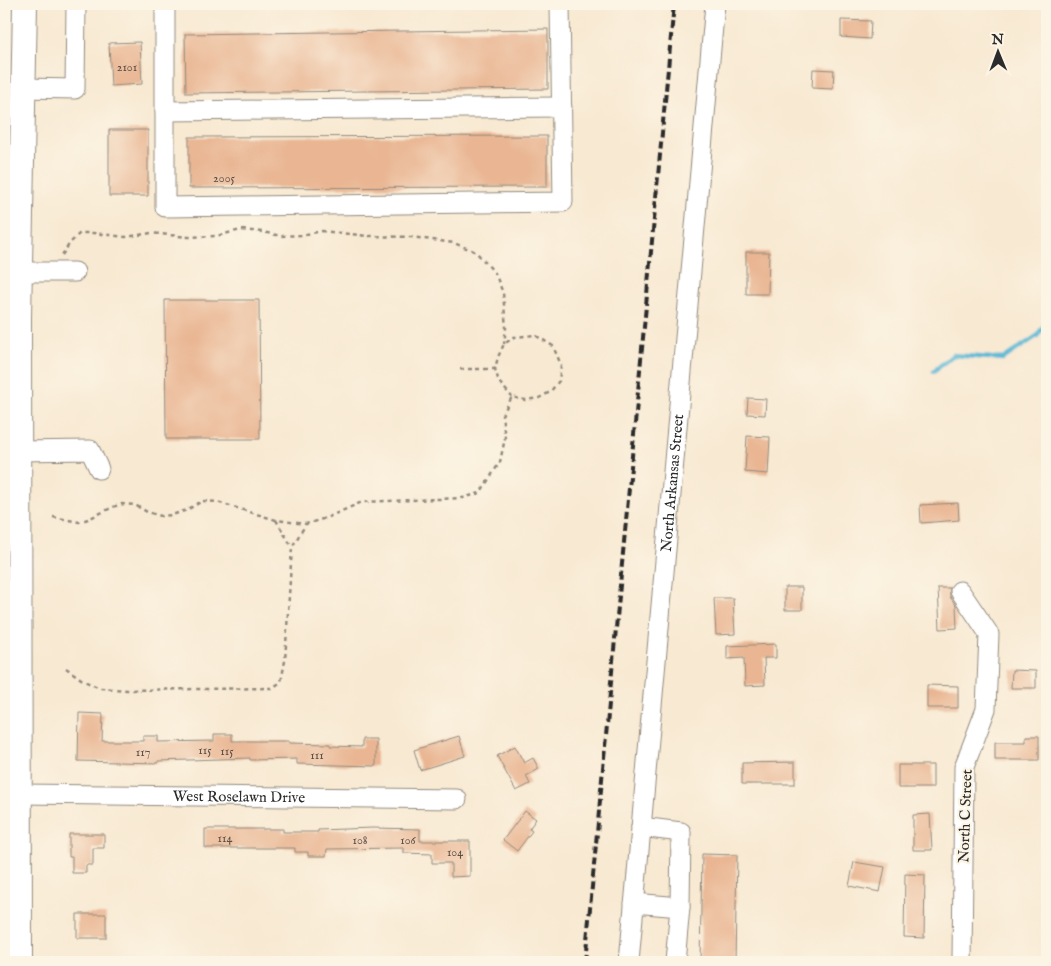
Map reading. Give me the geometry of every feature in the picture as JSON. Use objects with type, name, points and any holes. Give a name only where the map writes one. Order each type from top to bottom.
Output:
[{"type":"main road","points":[[20,962],[12,933],[12,820],[20,794],[12,694],[19,451],[11,318],[20,272],[25,4]]},
{"type":"street","points":[[23,88],[75,89],[76,4]]},
{"type":"street","points":[[165,4],[164,208],[563,202],[560,4]]},
{"type":"street","name":"North Arkansas Street","points":[[629,962],[715,4]]},
{"type":"street","points":[[165,111],[562,107]]},
{"type":"street","points":[[20,272],[75,272]]},
{"type":"street","points":[[19,451],[90,450],[99,469]]},
{"type":"street","name":"North C Street","points":[[960,591],[989,634],[986,709],[964,767],[962,962]]},
{"type":"street","name":"West Roselawn Drive","points":[[20,794],[457,798]]},
{"type":"street","points":[[641,827],[681,832],[680,907],[675,962]]},
{"type":"street","points":[[634,903],[680,907]]},
{"type":"path","points":[[62,256],[70,243],[80,233],[126,237],[151,233],[188,237],[216,236],[241,230],[281,236],[322,231],[368,236],[411,237],[454,243],[476,252],[495,273],[503,293],[506,328],[504,344],[495,369],[499,382],[512,397],[525,400],[539,398],[550,392],[559,381],[561,365],[554,346],[535,335],[514,337],[504,344]]},
{"type":"path","points":[[460,369],[495,369]]},
{"type":"path","points":[[53,517],[79,522],[88,520],[122,504],[135,505],[147,512],[161,516],[172,515],[187,510],[202,501],[217,502],[276,520],[306,524],[326,518],[362,502],[463,498],[480,493],[500,462],[505,438],[502,416],[512,397]]},
{"type":"path","points":[[276,520],[292,547]]},
{"type":"path","points":[[66,668],[84,681],[100,688],[127,690],[272,688],[281,682],[285,661],[292,547],[306,524]]},
{"type":"shaded area","points":[[4,32],[6,32],[4,204]]},
{"type":"building","points":[[841,20],[871,21],[870,39],[841,37]]},
{"type":"building","points":[[548,29],[548,89],[186,93],[185,34]]},
{"type":"building","points":[[140,42],[142,84],[111,86],[109,43]]},
{"type":"building","points":[[813,69],[834,70],[833,89],[812,88]]},
{"type":"building","points":[[109,130],[148,130],[148,196],[109,196]]},
{"type":"building","points":[[547,136],[547,187],[189,188],[189,137]]},
{"type":"building","points":[[746,252],[769,252],[768,294],[746,294]]},
{"type":"building","points":[[165,300],[259,300],[260,439],[166,439]]},
{"type":"building","points":[[748,398],[766,399],[765,415],[747,414]]},
{"type":"building","points":[[747,436],[770,437],[768,474],[745,472]]},
{"type":"building","points":[[958,503],[959,520],[921,523],[920,505]]},
{"type":"building","points":[[785,587],[802,587],[802,610],[785,610]]},
{"type":"building","points":[[938,588],[950,588],[950,597],[956,605],[957,628],[940,629]]},
{"type":"building","points":[[714,598],[733,598],[735,634],[716,635]]},
{"type":"building","points":[[776,644],[776,658],[764,658],[765,685],[745,686],[744,658],[727,659],[727,646]]},
{"type":"building","points":[[1012,670],[1036,671],[1036,688],[1011,688]]},
{"type":"building","points":[[927,685],[958,686],[958,708],[927,708]]},
{"type":"building","points":[[79,713],[103,714],[102,741],[143,741],[143,736],[158,736],[158,742],[214,741],[214,734],[232,734],[232,741],[289,741],[289,743],[362,747],[362,739],[376,739],[376,766],[297,764],[297,759],[250,760],[250,758],[158,761],[158,763],[78,761]]},
{"type":"building","points":[[459,736],[465,756],[420,770],[414,750]]},
{"type":"building","points":[[1026,736],[1039,736],[1039,760],[995,760],[995,742],[1026,742]]},
{"type":"building","points":[[515,746],[524,763],[533,758],[539,769],[526,776],[530,784],[516,791],[497,756]]},
{"type":"building","points":[[795,762],[795,784],[742,784],[742,763]]},
{"type":"building","points":[[898,765],[933,765],[933,788],[898,788]]},
{"type":"building","points":[[525,811],[536,819],[529,829],[532,831],[517,851],[503,840]]},
{"type":"building","points":[[930,814],[932,850],[913,850],[913,815]]},
{"type":"building","points":[[205,829],[283,829],[283,832],[318,832],[318,830],[420,829],[420,841],[470,841],[470,876],[451,877],[451,863],[432,863],[432,854],[404,853],[404,848],[327,849],[326,856],[308,856],[308,852],[295,852],[295,848],[205,848]]},
{"type":"building","points":[[69,834],[104,834],[104,848],[93,848],[93,865],[86,865],[86,873],[72,873],[72,857],[69,857]]},
{"type":"building","points":[[702,854],[737,855],[735,962],[700,962]]},
{"type":"building","points":[[854,862],[885,867],[880,892],[849,886]]},
{"type":"building","points":[[905,874],[925,875],[924,938],[904,937]]},
{"type":"building","points":[[77,914],[106,914],[106,938],[77,938]]},
{"type":"waterway","points":[[934,371],[953,355],[1003,359],[1037,336],[1047,321]]},
{"type":"railway","points":[[585,962],[674,4]]}]
